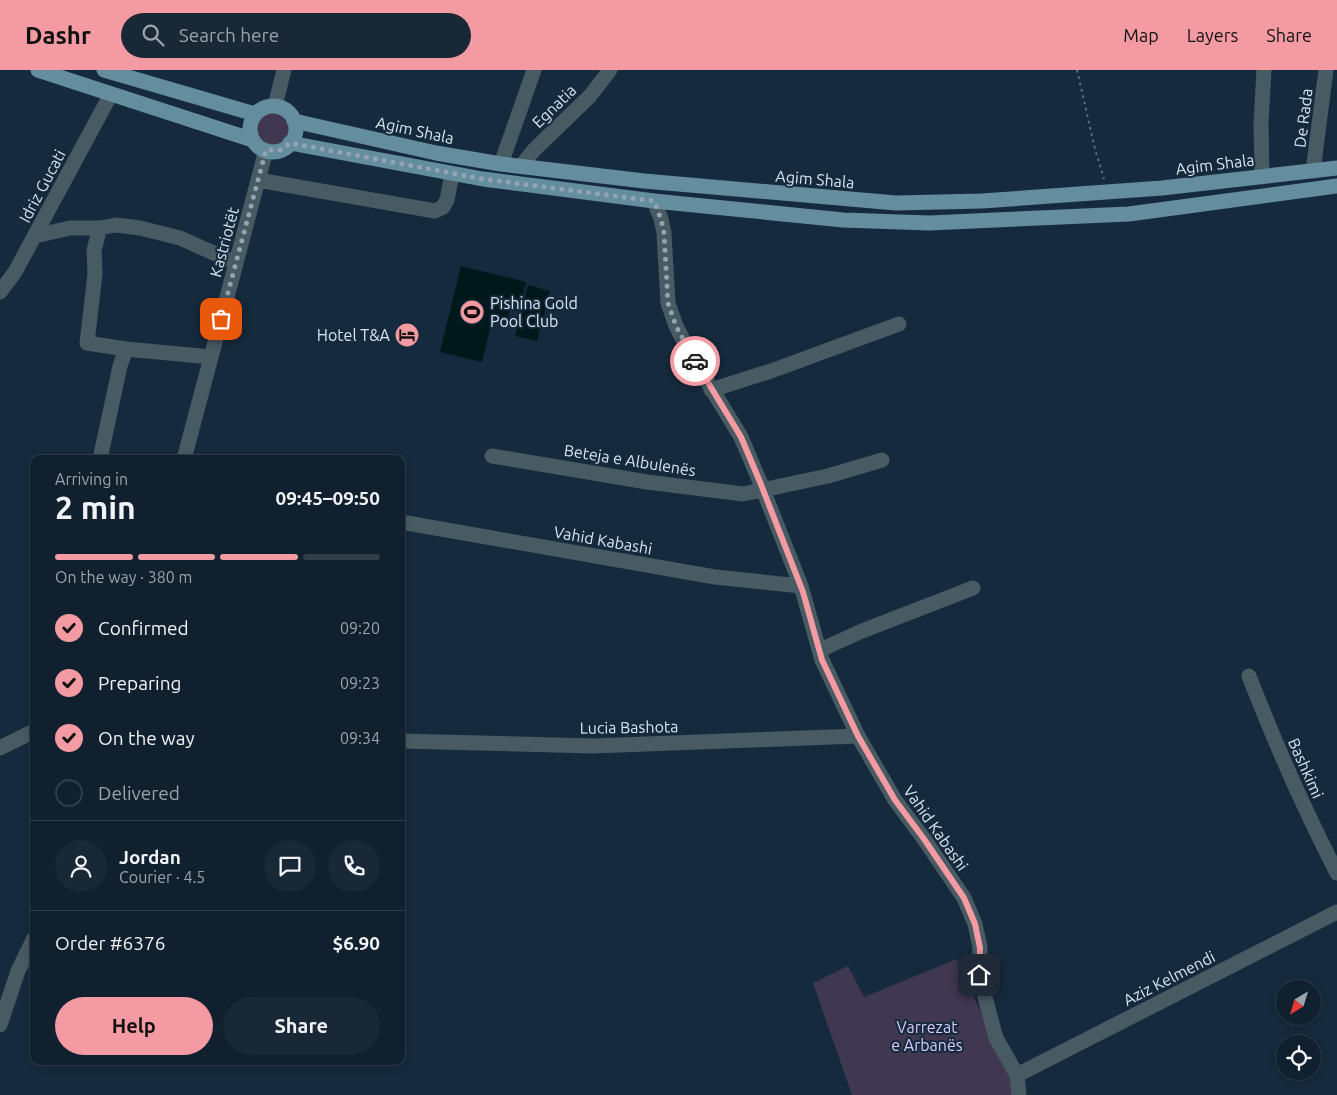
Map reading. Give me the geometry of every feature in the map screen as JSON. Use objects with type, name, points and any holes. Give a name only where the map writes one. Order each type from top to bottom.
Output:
[{"type":"main road","points":[[38,70],[253,140]]},
{"type":"main road","points":[[104,70],[255,114]]},
{"type":"main road","points":[[275,106],[261,109],[255,114],[250,127],[253,140],[259,147],[266,150],[281,150],[290,143],[295,134],[294,121]]},
{"type":"main road","name":"Agim Shala","points":[[275,106],[283,108],[294,121],[436,153],[501,164],[644,181],[896,203],[982,201],[1162,188],[1337,168]]},
{"type":"main road","points":[[290,143],[483,179],[654,201],[843,220],[930,223],[1129,214],[1337,186]]},
{"type":"street","points":[[275,106],[284,70]]},
{"type":"street","points":[[501,164],[534,70]]},
{"type":"street","name":"Egnatia","points":[[521,166],[534,150],[590,96],[610,70]]},
{"type":"street","points":[[1262,176],[1261,123],[1264,70]]},
{"type":"street","name":"De Rada","points":[[1313,170],[1326,70]]},
{"type":"street","name":"Idriz Gucati","points":[[0,292],[15,272],[111,94]]},
{"type":"street","name":"Kastriotët","points":[[185,455],[266,150]]},
{"type":"street","points":[[258,180],[435,211],[443,207],[447,200],[452,174]]},
{"type":"street","name":"Vahid Kabashi","points":[[654,201],[664,233],[668,303],[676,326],[741,437],[764,490],[801,586],[822,660],[858,736],[895,800],[964,898],[975,924],[980,948],[979,975],[996,1038],[1017,1074],[1019,1095]]},
{"type":"street","points":[[35,236],[70,228],[100,228],[116,225],[180,238],[236,263]]},
{"type":"street","points":[[100,228],[94,250],[96,274],[87,343],[126,349],[211,357]]},
{"type":"street","points":[[712,390],[771,371],[900,324]]},
{"type":"street","points":[[101,455],[120,366],[126,349]]},
{"type":"street","name":"Beteja e Albulenës","points":[[492,456],[647,482],[742,494],[828,476],[882,460]]},
{"type":"street","name":"Vahid Kabashi","points":[[405,523],[715,577],[801,586]]},
{"type":"street","points":[[820,650],[862,631],[973,588]]},
{"type":"street","name":"Bashkimi","points":[[1249,676],[1277,747],[1312,825],[1337,872]]},
{"type":"street","points":[[0,748],[30,733]]},
{"type":"street","name":"Lucia Bashota","points":[[405,741],[594,746],[858,736]]},
{"type":"street","name":"Aziz Kelmendi","points":[[1017,1074],[1337,912]]},
{"type":"street","points":[[0,1025],[18,971],[30,946]]},
{"type":"path","points":[[1077,70],[1095,149],[1108,192]]},
{"type":"green space","points":[[273,113],[285,117],[289,129],[285,141],[273,145],[261,141],[257,129],[261,117]]},
{"type":"green space","name":"Varrezat e Arbanës","points":[[957,959],[1017,1095],[852,1095],[813,983],[848,966],[864,997]]},
{"type":"shaded area","name":"Pishina Gold Pool Club","points":[[461,266],[526,282],[521,303],[511,301],[507,324],[492,320],[482,362],[440,352]]},
{"type":"shaded area","points":[[528,285],[550,291],[537,341],[515,336]]},
{"type":"way so far","points":[[221,319],[266,150],[281,150],[290,143],[483,179],[654,201],[664,233],[668,303],[676,326],[695,361]]},
{"type":"place","name":"Pishina Gold Pool Club","points":[[472,312]]},
{"type":"place","name":"Hotel T&A","points":[[407,335]]},
{"type":"route","points":[[695,361],[741,437],[803,592],[822,660],[858,736],[895,800],[964,898],[975,924],[980,948],[979,975]]}]
